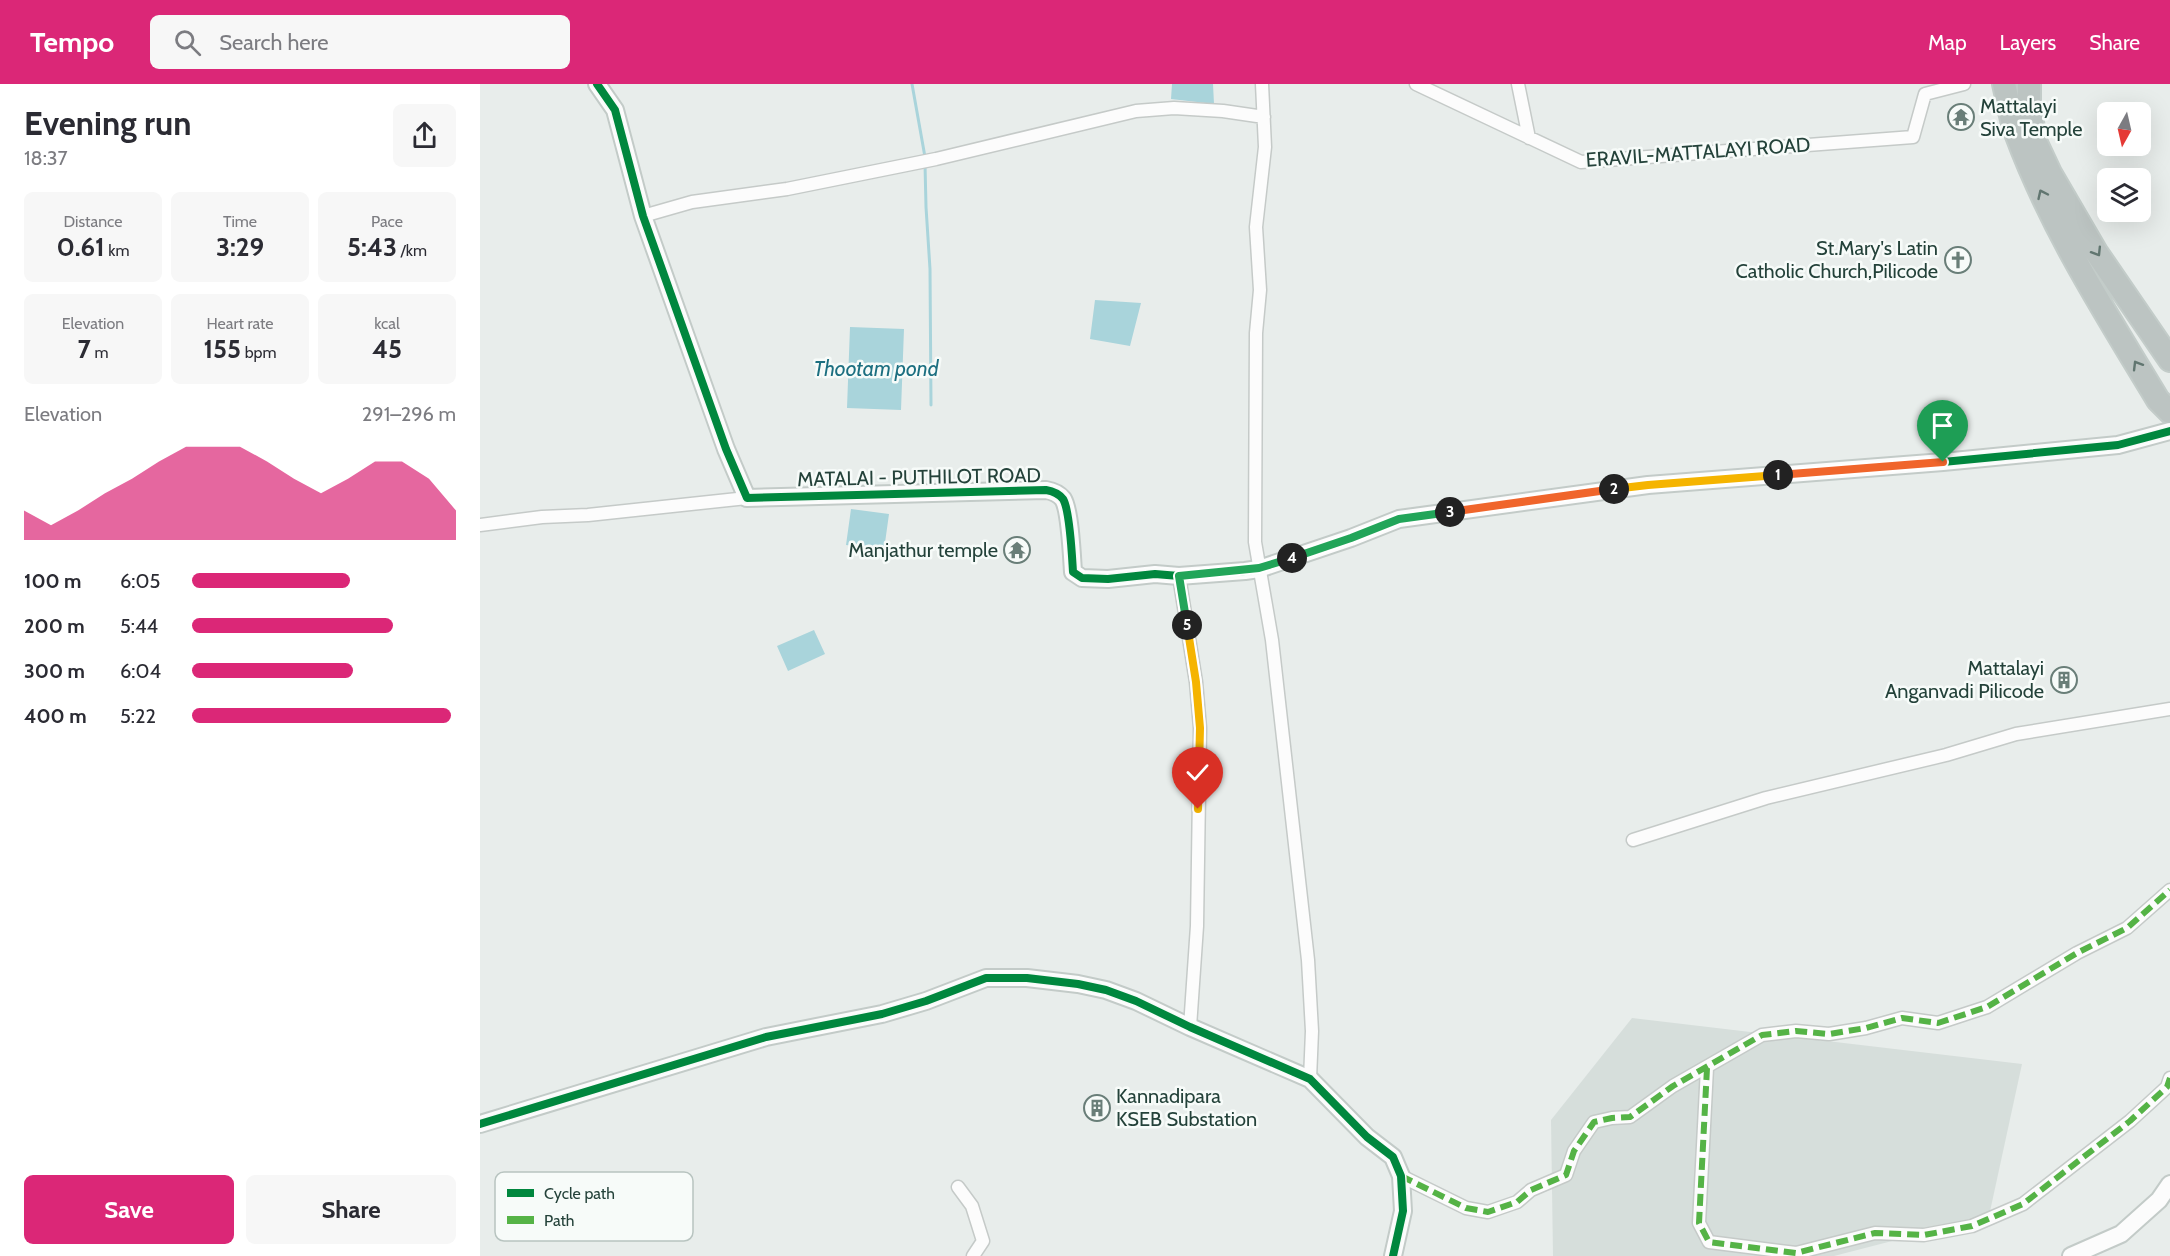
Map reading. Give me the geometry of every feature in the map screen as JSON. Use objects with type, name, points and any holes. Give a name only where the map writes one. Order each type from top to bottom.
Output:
[{"type":"highway","points":[[2004,84],[2015,131],[2059,229],[2094,294],[2164,406]]},
{"type":"highway","points":[[2029,84],[2029,103],[2035,141],[2050,173],[2096,252],[2170,360]]},
{"type":"street","points":[[480,525],[747,498],[726,449],[643,216],[615,110],[597,84]]},
{"type":"street","points":[[1262,84],[1265,147],[1256,227],[1260,290],[1255,372],[1255,542],[1272,640],[1278,710],[1308,960],[1312,1031],[1310,1079]]},
{"type":"street","name":"ERAVIL-MATTALAYI ROAD","points":[[1416,84],[1581,162],[1913,137],[1925,94],[1964,84]]},
{"type":"street","points":[[1518,84],[1529,138]]},
{"type":"street","points":[[643,216],[692,202],[787,189],[905,165],[1136,111],[1174,108],[1264,117]]},
{"type":"street","points":[[2164,406],[2170,430]]},
{"type":"street","name":"MATALAI - PUTHILOT ROAD","points":[[747,498],[1046,490],[1055,492],[1063,500],[1067,514],[1073,572],[1082,578],[1108,579],[1155,574],[1179,576],[1259,568],[1351,538],[1399,519],[1648,485],[1943,462],[2118,445],[2170,430]]},
{"type":"street","points":[[1179,576],[1196,682],[1200,728],[1197,926],[1190,1027]]},
{"type":"street","points":[[1633,840],[1766,798],[1946,754],[2016,734],[2170,709]]},
{"type":"street","points":[[1401,1176],[1466,1208],[1488,1212],[1517,1202],[1531,1190],[1566,1175],[1574,1151],[1594,1122],[1630,1117],[1673,1086],[1762,1035],[1796,1031],[1829,1034],[1866,1028],[1902,1018],[1938,1023],[1987,1008],[2077,953],[2127,928],[2170,890]]},
{"type":"street","points":[[480,1124],[766,1037],[882,1014],[926,1001],[987,978],[1027,978],[1096,988],[1136,1001],[1310,1079],[1367,1137],[1393,1157],[1401,1176],[1403,1211],[1394,1256]]},
{"type":"street","points":[[1707,1068],[1699,1223],[1709,1242],[1796,1253],[1875,1233],[1924,1235],[1972,1226],[2023,1204],[2130,1121],[2167,1087],[2170,1078]]},
{"type":"street","points":[[2071,1256],[2121,1234],[2159,1200],[2170,1184]]},
{"type":"street","points":[[958,1186],[972,1206],[983,1241],[973,1256]]},
{"type":"shaded area","points":[[1632,1018],[2022,1064],[1989,1216],[1834,1256],[1553,1256],[1551,1120]]},
{"type":"water","points":[[1172,84],[1213,84],[1214,104],[1171,99]]},
{"type":"water","points":[[1095,300],[1141,303],[1130,346],[1090,339]]},
{"type":"water","name":"Thootam pond","points":[[850,327],[904,329],[901,410],[847,408]]},
{"type":"water","points":[[851,509],[889,514],[884,550],[846,545]]},
{"type":"water","points":[[814,630],[825,654],[788,671],[777,646]]},
{"type":"waterway","points":[[912,84],[925,157]]},
{"type":"waterway","points":[[925,164],[930,269],[931,405]]},
{"type":"marked path","points":[[1401,1176],[1466,1208],[1488,1212],[1517,1202],[1531,1190],[1566,1175],[1574,1151],[1594,1122],[1630,1117],[1673,1086],[1762,1035],[1796,1031],[1829,1034],[1866,1028],[1902,1018],[1938,1023],[1987,1007],[2077,953],[2127,928],[2170,890]]},
{"type":"marked path","points":[[1707,1068],[1699,1223],[1709,1242],[1796,1253],[1875,1233],[1924,1235],[1972,1226],[2023,1204],[2130,1121],[2167,1087],[2170,1078]]},
{"type":"cycle path","points":[[597,84],[615,110],[643,216],[726,449],[747,498],[1048,490],[1063,499],[1070,534],[1073,572],[1082,578],[1108,579],[1155,574],[1179,576],[1259,569],[1399,519],[1648,485],[1943,462],[2118,445],[2170,431]]},
{"type":"cycle path","points":[[480,1124],[766,1037],[882,1014],[926,1001],[986,978],[1027,978],[1078,984],[1106,990],[1136,1001],[1310,1079],[1367,1137],[1393,1157],[1401,1176],[1403,1211],[1393,1256]]},
{"type":"place","name":"Mattalayi Siva Temple","points":[[1961,117]]},
{"type":"place","name":"St.Mary's Latin Catholic Church,Pilicode","points":[[1958,260]]},
{"type":"place","name":"Manjathur temple","points":[[1017,550]]},
{"type":"place","name":"Mattalayi Anganvadi Pilicode","points":[[2064,680]]},
{"type":"place","name":"Kannadipara KSEB Substation","points":[[1097,1108]]},
{"type":"route","points":[[1198,809],[1200,728],[1196,682],[1179,576],[1259,568],[1351,538],[1399,519],[1648,485],[1943,462]]}]
